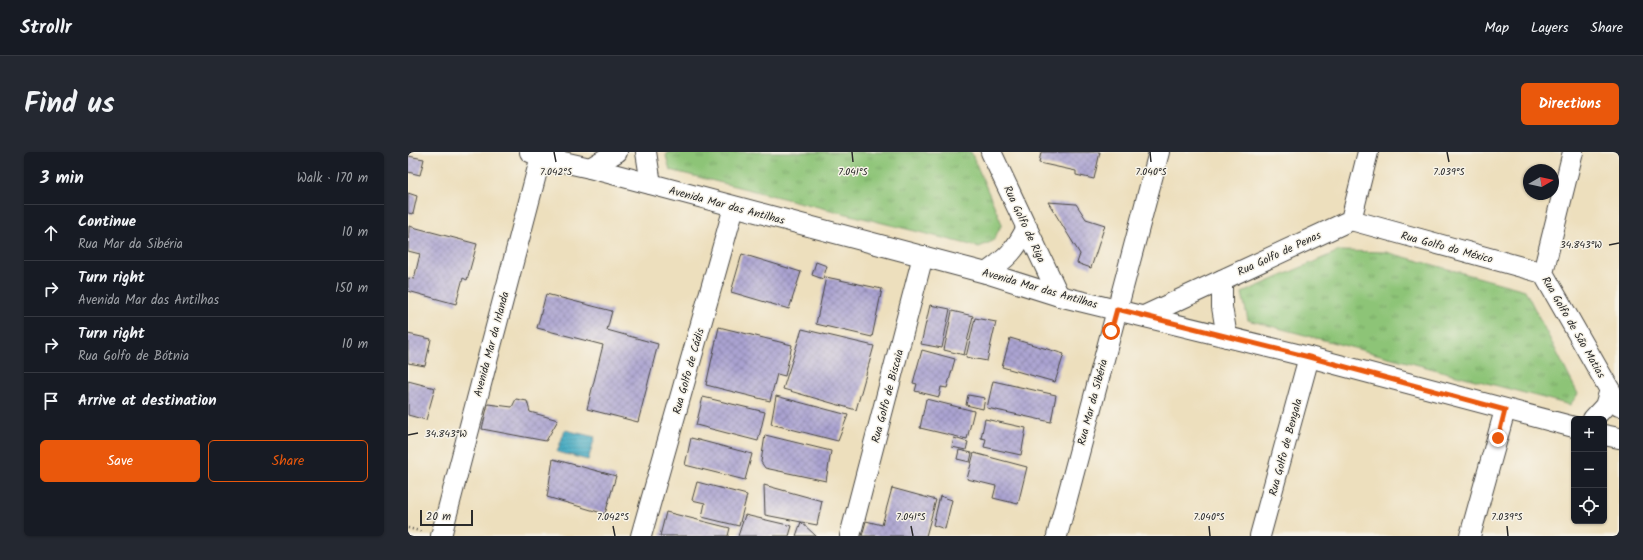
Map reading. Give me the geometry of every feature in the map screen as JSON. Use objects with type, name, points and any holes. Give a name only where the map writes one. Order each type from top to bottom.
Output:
[{"type":"street","points":[[590,168],[617,152]]},
{"type":"street","points":[[646,152],[651,184]]},
{"type":"street","name":"Rua Golfo de Riga","points":[[991,152],[1059,296]]},
{"type":"street","name":"Rua Mar da Sibéria","points":[[1056,536],[1159,152]]},
{"type":"street","points":[[1351,220],[1368,152]]},
{"type":"street","name":"Rua Golfo de São Matias","points":[[1573,152],[1543,273],[1614,398]]},
{"type":"street","name":"Avenida Mar das Antilhas","points":[[538,154],[986,273],[1059,296],[1309,357],[1571,426]]},
{"type":"street","name":"Avenida Mar da Irlanda","points":[[441,536],[538,154]]},
{"type":"street","name":"Rua Golfo de Cádis","points":[[641,536],[734,207]]},
{"type":"street","name":"Rua Golfo do México","points":[[1351,220],[1543,273]]},
{"type":"street","name":"Rua Golfo de Penas","points":[[1144,316],[1351,220]]},
{"type":"street","points":[[986,273],[1008,258],[1020,242],[1027,227]]},
{"type":"street","name":"Rua Golfo de Biscaia","points":[[850,536],[922,256]]},
{"type":"street","points":[[1222,280],[1222,307],[1227,337]]},
{"type":"street","name":"Rua Golfo de Bengala","points":[[1260,536],[1309,357]]},
{"type":"street","points":[[1596,416],[1614,398]]},
{"type":"street","points":[[1470,536],[1505,410]]},
{"type":"street","points":[[1607,436],[1619,438]]},
{"type":"green space","points":[[668,152],[971,152],[1002,224],[993,241],[979,247],[670,170],[666,156]]},
{"type":"green space","points":[[1339,251],[1386,252],[1525,290],[1578,394],[1570,405],[1248,320],[1242,293]]},
{"type":"water","points":[[565,430],[595,437],[588,460],[557,452]]},
{"type":"building","points":[[1041,152],[1100,152],[1094,179],[1076,175],[1076,171],[1039,163]]},
{"type":"building","points":[[408,156],[424,159],[420,175],[408,172]]},
{"type":"building","points":[[408,193],[417,196],[413,214],[408,213]]},
{"type":"building","points":[[1048,202],[1076,204],[1086,219],[1105,225],[1091,268],[1077,263],[1080,254]]},
{"type":"building","points":[[409,226],[477,244],[467,280],[463,278],[456,304],[408,291],[408,278],[414,279],[420,254],[408,251]]},
{"type":"building","points":[[742,254],[801,272],[789,309],[731,292]]},
{"type":"building","points":[[816,262],[827,266],[823,279],[812,275]]},
{"type":"building","points":[[826,277],[882,289],[872,337],[816,324]]},
{"type":"building","points":[[546,294],[612,311],[607,330],[658,344],[638,422],[587,409],[603,345],[537,328]]},
{"type":"building","points":[[930,305],[950,309],[942,348],[921,344]]},
{"type":"building","points":[[952,311],[973,316],[964,355],[944,350]]},
{"type":"building","points":[[975,318],[996,322],[987,361],[966,357]]},
{"type":"building","points":[[719,327],[792,345],[785,376],[777,374],[770,401],[706,385]]},
{"type":"building","points":[[802,329],[874,346],[856,410],[783,389]]},
{"type":"building","points":[[408,334],[431,339],[425,366],[408,363]]},
{"type":"building","points":[[1010,338],[1064,354],[1055,382],[1002,367]]},
{"type":"building","points":[[922,350],[955,359],[947,388],[941,387],[939,397],[915,391],[917,384],[913,383]]},
{"type":"building","points":[[408,381],[435,388],[426,420],[408,415]]},
{"type":"building","points":[[993,381],[1056,395],[1051,422],[987,408]]},
{"type":"building","points":[[968,395],[985,398],[983,409],[966,405]]},
{"type":"building","points":[[776,396],[848,415],[838,441],[771,424]]},
{"type":"building","points":[[703,397],[765,412],[758,441],[696,425]]},
{"type":"building","points":[[516,399],[527,401],[530,412],[558,420],[546,441],[482,429],[488,404],[512,407]]},
{"type":"building","points":[[926,399],[974,411],[967,439],[920,428]]},
{"type":"building","points":[[985,419],[1026,428],[1021,455],[984,447],[986,439],[981,438]]},
{"type":"building","points":[[765,435],[831,451],[826,481],[765,468],[761,462]]},
{"type":"building","points":[[691,438],[752,454],[745,480],[685,465]]},
{"type":"building","points":[[954,438],[968,442],[966,450],[952,447]]},
{"type":"building","points":[[959,450],[972,453],[970,462],[957,459]]},
{"type":"building","points":[[974,453],[1027,467],[1018,504],[993,498],[996,486],[967,479]]},
{"type":"building","points":[[553,459],[616,476],[605,514],[547,497]]},
{"type":"building","points":[[697,482],[747,495],[739,526],[702,517],[705,503],[692,500]]},
{"type":"building","points":[[764,485],[822,501],[817,525],[765,515]]},
{"type":"building","points":[[892,488],[936,500],[926,536],[862,536],[866,521],[882,525]]},
{"type":"building","points":[[940,496],[952,500],[945,529],[933,525]]},
{"type":"building","points":[[666,512],[730,528],[728,536],[660,536]]},
{"type":"building","points":[[745,515],[792,526],[789,536],[738,536]]},
{"type":"building","points":[[801,522],[816,536],[796,536]]},
{"type":"route","points":[[1111,331],[1117,309],[1309,357],[1505,410],[1498,438]]}]
